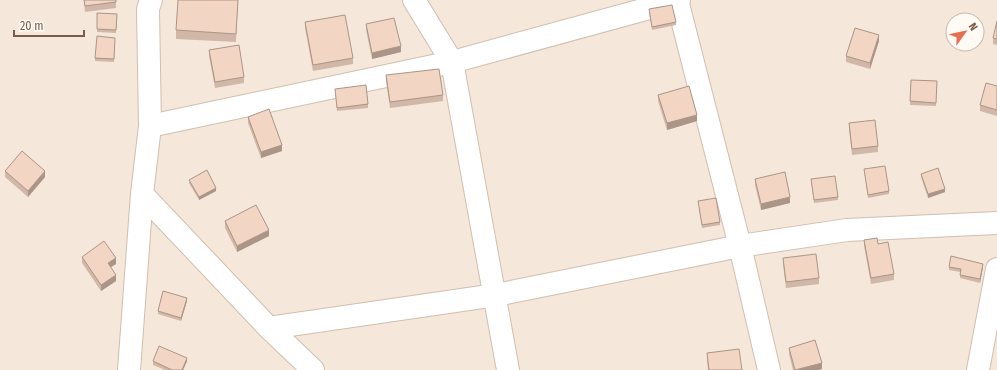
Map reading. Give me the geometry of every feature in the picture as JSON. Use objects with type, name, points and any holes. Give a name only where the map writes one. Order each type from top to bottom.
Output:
[{"type":"street","points":[[129,370],[142,194],[150,126],[148,9],[151,0]]},
{"type":"street","points":[[414,0],[452,62],[496,295],[508,370]]},
{"type":"street","points":[[150,126],[452,62],[678,0],[740,246],[769,370]]},
{"type":"street","points":[[142,194],[268,328],[313,370]]},
{"type":"street","points":[[268,328],[496,295],[740,246],[847,230],[997,223]]},
{"type":"street","points":[[978,370],[997,269]]},
{"type":"shaded area","points":[[0,0],[997,0],[997,370],[0,370]]},
{"type":"building","points":[[84,0],[116,0],[116,2],[85,6]]},
{"type":"building","points":[[178,0],[238,0],[236,34],[176,30]]},
{"type":"building","points":[[672,5],[676,22],[652,27],[649,9]]},
{"type":"building","points":[[97,13],[117,14],[116,30],[97,29]]},
{"type":"building","points":[[345,15],[353,58],[313,65],[305,22]]},
{"type":"building","points":[[394,18],[401,46],[372,53],[366,24]]},
{"type":"building","points":[[997,21],[997,39],[993,38]]},
{"type":"building","points":[[855,28],[879,35],[870,63],[846,56]]},
{"type":"building","points":[[97,36],[115,38],[114,59],[95,58]]},
{"type":"building","points":[[239,45],[244,77],[215,82],[209,50]]},
{"type":"building","points":[[439,69],[443,95],[390,102],[386,75]]},
{"type":"building","points":[[911,80],[937,81],[936,103],[910,101]]},
{"type":"building","points":[[986,83],[997,86],[997,110],[980,105]]},
{"type":"building","points":[[366,85],[368,104],[337,108],[335,89]]},
{"type":"building","points":[[689,86],[697,115],[667,123],[658,95]]},
{"type":"building","points":[[269,109],[282,145],[261,152],[248,117]]},
{"type":"building","points":[[875,120],[878,146],[852,149],[849,123]]},
{"type":"building","points":[[22,151],[45,171],[28,191],[5,171]]},
{"type":"building","points":[[885,166],[889,191],[868,195],[864,169]]},
{"type":"building","points":[[938,168],[945,189],[928,194],[921,174]]},
{"type":"building","points":[[207,170],[216,188],[199,197],[189,180]]},
{"type":"building","points":[[785,172],[790,197],[761,204],[755,179]]},
{"type":"building","points":[[835,176],[838,197],[814,200],[811,179]]},
{"type":"building","points":[[716,198],[720,222],[702,225],[698,201]]},
{"type":"building","points":[[256,205],[269,230],[237,246],[225,221]]},
{"type":"building","points":[[877,238],[878,244],[888,242],[894,274],[871,278],[864,240]]},
{"type":"building","points":[[104,241],[116,258],[108,263],[116,275],[101,285],[82,257]]},
{"type":"building","points":[[816,254],[819,278],[786,282],[783,258]]},
{"type":"building","points":[[951,256],[983,264],[980,279],[960,275],[961,269],[949,267]]},
{"type":"building","points":[[163,291],[187,298],[181,318],[158,311]]},
{"type":"building","points":[[815,340],[822,363],[795,370],[789,348]]},
{"type":"building","points":[[159,346],[187,358],[182,370],[172,370],[153,361]]},
{"type":"building","points":[[739,349],[742,370],[709,370],[707,353]]}]
